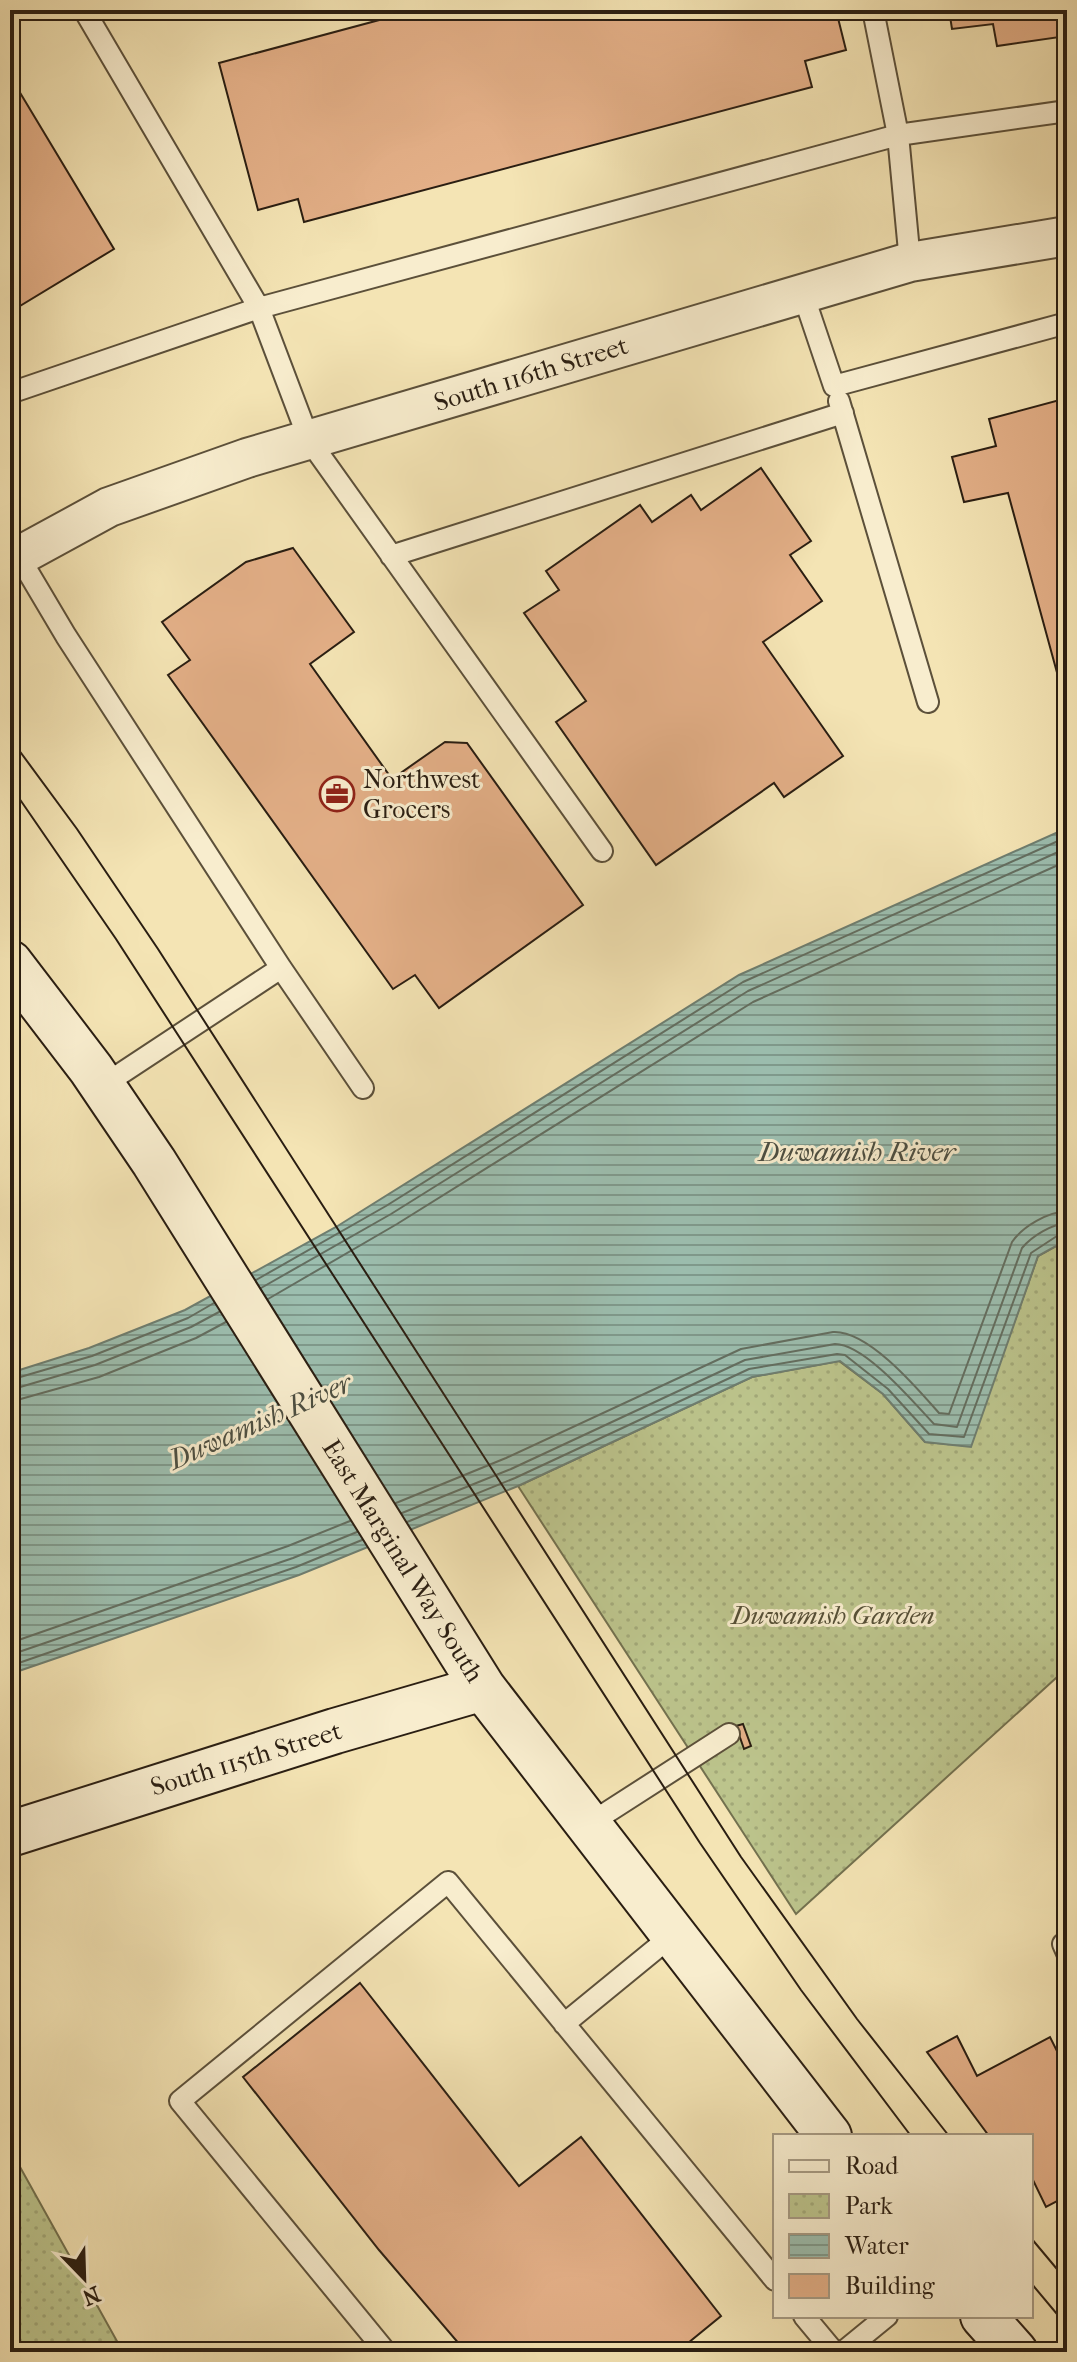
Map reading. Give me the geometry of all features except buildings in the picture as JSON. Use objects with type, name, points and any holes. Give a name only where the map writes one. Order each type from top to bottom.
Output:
[{"type":"street","name":"South 116th Street","points":[[13,553],[109,507],[247,458],[910,262],[1067,236]]},
{"type":"street","name":"East Marginal Way South","points":[[10,963],[102,1086],[154,1162],[472,1672],[827,2134]]},
{"type":"street","name":"South 115th Street","points":[[10,1834],[335,1731],[472,1672]]},
{"type":"street","points":[[985,2318],[1015,2352]]},
{"type":"lane","points":[[84,10],[259,308],[309,440],[602,851]]},
{"type":"lane","points":[[873,10],[898,135],[910,262]]},
{"type":"lane","points":[[10,393],[259,308],[898,135],[1067,111]]},
{"type":"lane","points":[[803,294],[843,413],[928,702]]},
{"type":"lane","points":[[834,386],[1067,323]]},
{"type":"lane","points":[[391,556],[843,413]]},
{"type":"lane","points":[[13,553],[281,968],[363,1088]]},
{"type":"lane","points":[[102,1086],[281,968]]},
{"type":"lane","points":[[589,1824],[729,1734]]},
{"type":"lane","points":[[386,2352],[180,2101],[448,1882],[773,2278]]},
{"type":"lane","points":[[564,2024],[674,1934]]},
{"type":"lane","points":[[1067,1942],[1063,1944],[1067,1953]]},
{"type":"lane","points":[[806,2318],[834,2352]]},
{"type":"lane","points":[[843,2352],[885,2318]]},
{"type":"green space","name":"Duwamish Garden","points":[[1067,1240],[1067,1668],[796,1914],[518,1486],[752,1377],[839,1361],[883,1394],[925,1442],[970,1446],[1038,1256]]},
{"type":"green space","points":[[10,2149],[123,2352],[10,2352]]},
{"type":"water","name":"Duwamish River","points":[[1067,828],[1067,1240],[1038,1256],[971,1447],[925,1442],[883,1394],[840,1361],[752,1377],[518,1486],[299,1575],[10,1674],[10,1373],[89,1348],[185,1310],[336,1227],[739,975]]},
{"type":"tram line","points":[[10,738],[77,829],[158,949],[741,1857],[857,2019],[947,2134]]},
{"type":"tram line","points":[[10,785],[116,939],[700,1843],[801,1990],[909,2134]]},
{"type":"tram line","points":[[1033,2240],[1067,2281]]},
{"type":"tram line","points":[[1033,2285],[1067,2326]]},
{"type":"place","name":"Northwest Grocers","points":[[337,794]]}]
